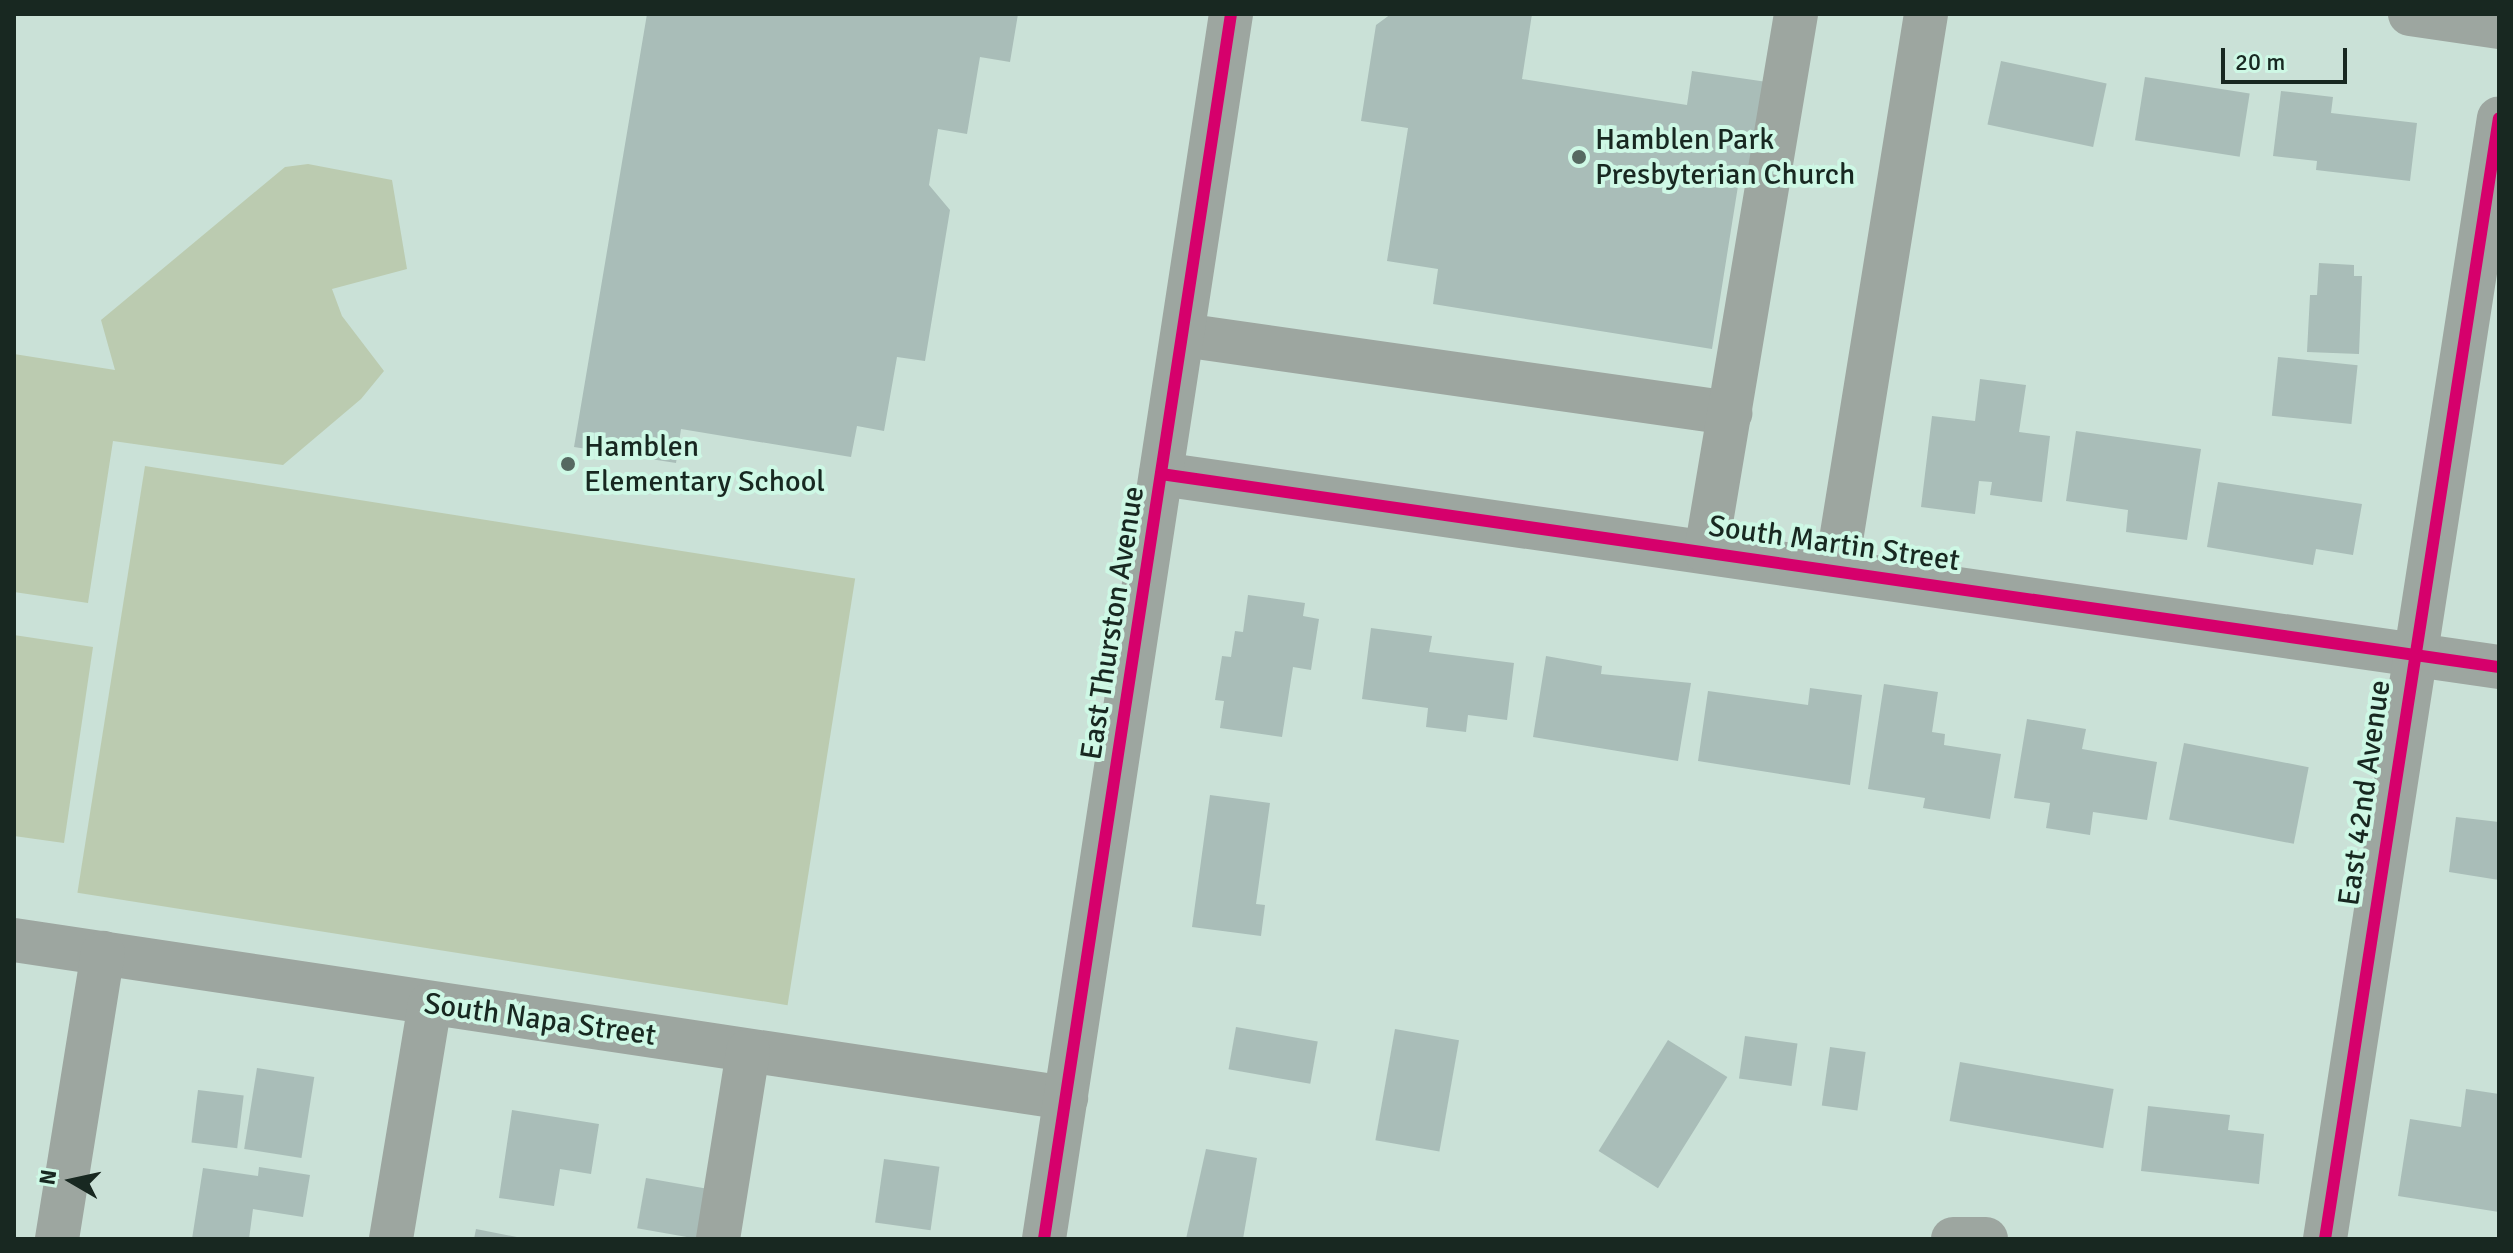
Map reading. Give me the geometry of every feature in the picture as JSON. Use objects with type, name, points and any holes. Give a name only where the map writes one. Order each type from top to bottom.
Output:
[{"type":"street","name":"East Thurston Avenue","points":[[1044,1239],[1231,14]]},
{"type":"street","points":[[1706,552],[1796,14]]},
{"type":"street","points":[[1836,571],[1926,14]]},
{"type":"street","points":[[2410,14],[2499,27]]},
{"type":"street","name":"East 42nd Avenue","points":[[2325,1239],[2412,653],[2499,118]]},
{"type":"street","points":[[1183,335],[1730,413]]},
{"type":"street","name":"South Martin Street","points":[[1161,474],[2499,667]]},
{"type":"street","name":"South Napa Street","points":[[14,940],[1066,1098]]},
{"type":"street","points":[[57,1239],[103,953]]},
{"type":"street","points":[[391,1239],[430,1004]]},
{"type":"street","points":[[718,1239],[748,1051]]},
{"type":"street","points":[[1953,1239],[1986,1239]]},
{"type":"green space","points":[[308,164],[392,180],[407,269],[332,289],[342,316],[384,371],[361,399],[283,465],[113,441],[88,603],[14,592],[14,354],[115,370],[101,320],[285,167]]},
{"type":"green space","points":[[145,466],[855,578],[788,1005],[77,893]]},
{"type":"green space","points":[[14,635],[93,647],[64,843],[14,836]]},
{"type":"building","points":[[647,14],[1018,14],[1010,62],[980,57],[967,134],[938,129],[929,185],[950,210],[925,361],[897,357],[884,431],[857,426],[851,457],[681,429],[676,463],[574,447]]},
{"type":"building","name":"Hamblen Park Presbyterian Church","points":[[1391,14],[1532,14],[1522,79],[1687,105],[1692,71],[1767,82],[1750,188],[1738,186],[1712,349],[1433,304],[1438,269],[1387,261],[1408,128],[1361,121],[1376,25]]},
{"type":"building","points":[[2001,61],[2107,83],[2093,147],[1987,125]]},
{"type":"building","points":[[2145,77],[2250,94],[2240,157],[2135,140]]},
{"type":"building","points":[[2281,91],[2333,97],[2331,113],[2417,123],[2410,181],[2316,170],[2317,161],[2273,156]]},
{"type":"building","points":[[2319,263],[2354,265],[2354,276],[2362,276],[2359,354],[2307,352],[2310,295],[2317,295]]},
{"type":"building","points":[[2278,357],[2358,365],[2351,424],[2272,416]]},
{"type":"building","points":[[1980,379],[2026,385],[2019,432],[2050,436],[2042,502],[1990,495],[1992,482],[1979,481],[1975,514],[1921,507],[1932,416],[1975,421]]},
{"type":"building","points":[[2076,431],[2201,449],[2187,540],[2126,532],[2128,510],[2066,501]]},
{"type":"building","points":[[2218,482],[2362,504],[2353,555],[2316,549],[2313,565],[2207,547]]},
{"type":"building","points":[[1248,595],[1305,603],[1303,616],[1319,619],[1311,670],[1293,667],[1282,737],[1220,728],[1224,701],[1215,700],[1222,656],[1231,657],[1235,631],[1243,632]]},
{"type":"building","points":[[1371,628],[1432,636],[1429,652],[1514,663],[1507,720],[1468,715],[1466,732],[1426,727],[1428,708],[1362,699]]},
{"type":"building","points":[[1546,656],[1602,666],[1601,674],[1691,683],[1678,761],[1533,737]]},
{"type":"building","points":[[1884,684],[1938,692],[1932,732],[1945,734],[1944,745],[2001,754],[1990,819],[1923,808],[1925,798],[1868,789]]},
{"type":"building","points":[[1810,688],[1862,695],[1850,785],[1698,761],[1708,691],[1808,705]]},
{"type":"building","points":[[2027,719],[2086,729],[2082,749],[2157,762],[2147,820],[2093,812],[2090,835],[2046,828],[2050,803],[2014,798]]},
{"type":"building","points":[[2184,743],[2309,767],[2294,844],[2169,820]]},
{"type":"building","points":[[1210,795],[1270,803],[1256,904],[1265,905],[1261,936],[1192,927]]},
{"type":"building","points":[[2456,817],[2499,822],[2499,880],[2449,872]]},
{"type":"building","points":[[1236,1027],[1318,1041],[1310,1084],[1229,1069]]},
{"type":"building","points":[[1395,1029],[1459,1040],[1439,1152],[1375,1140]]},
{"type":"building","points":[[1745,1036],[1797,1043],[1791,1086],[1739,1079]]},
{"type":"building","points":[[1668,1040],[1727,1077],[1658,1188],[1599,1151]]},
{"type":"building","points":[[1830,1047],[1866,1052],[1857,1110],[1822,1105]]},
{"type":"building","points":[[1960,1062],[2114,1089],[2103,1148],[1950,1121]]},
{"type":"building","points":[[257,1068],[314,1077],[301,1158],[244,1149]]},
{"type":"building","points":[[2466,1089],[2499,1094],[2499,1212],[2398,1196],[2410,1119],[2461,1127]]},
{"type":"building","points":[[198,1090],[244,1096],[237,1148],[192,1143]]},
{"type":"building","points":[[2148,1106],[2230,1115],[2228,1130],[2264,1134],[2259,1184],[2141,1171]]},
{"type":"building","points":[[512,1110],[599,1124],[591,1174],[560,1169],[554,1206],[499,1198]]},
{"type":"building","points":[[1206,1149],[1257,1158],[1243,1239],[1186,1239]]},
{"type":"building","points":[[884,1159],[939,1167],[931,1230],[875,1222]]},
{"type":"building","points":[[259,1167],[310,1175],[303,1217],[253,1209],[249,1239],[192,1239],[203,1168],[258,1176]]},
{"type":"building","points":[[646,1178],[707,1189],[698,1239],[637,1228]]},
{"type":"building","points":[[476,1229],[522,1238],[522,1239],[474,1239]]},
{"type":"cycle path","points":[[1044,1239],[1231,14]]},
{"type":"cycle path","points":[[2325,1239],[2499,118]]},
{"type":"cycle path","points":[[1161,474],[2499,667]]},
{"type":"place","name":"Hamblen Park Presbyterian Church","points":[[1579,157]]},
{"type":"place","name":"Hamblen Elementary School","points":[[568,464]]}]
